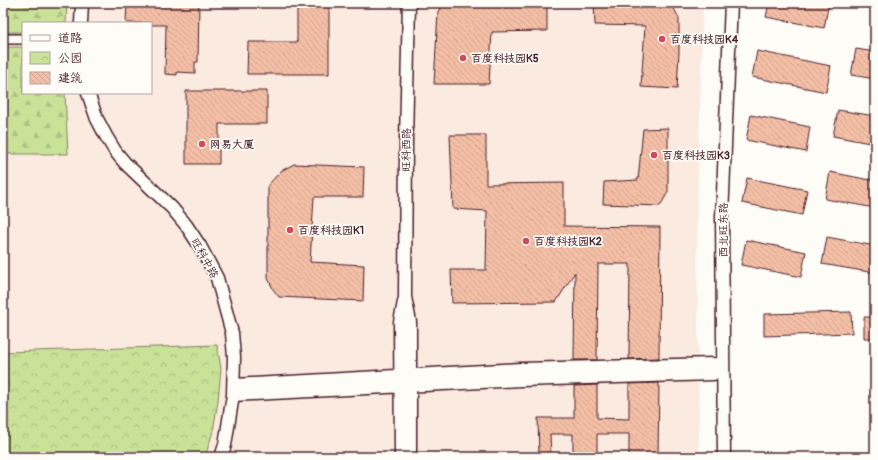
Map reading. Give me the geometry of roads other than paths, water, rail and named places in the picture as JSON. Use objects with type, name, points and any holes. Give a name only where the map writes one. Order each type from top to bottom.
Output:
[{"type":"street","points":[[81,22],[82,3]]},
{"type":"street","name":"旺科西路","points":[[405,381],[400,322],[405,297],[406,119],[409,3]]},
{"type":"street","name":"西北旺东路","points":[[724,457],[722,217],[731,3]]},
{"type":"street","points":[[3,39],[22,39]]},
{"type":"street","name":"旺科中路","points":[[88,94],[97,119],[115,151],[186,224],[218,278],[232,333],[234,357],[234,390],[225,445],[221,457]]},
{"type":"street","points":[[234,390],[405,381],[521,380],[713,374],[724,368]]},
{"type":"street","points":[[402,457],[405,381]]},
{"type":"street","points":[[405,381],[410,457]]},
{"type":"place","name":"百度科技园K4","points":[[662,39]]},
{"type":"place","name":"百度科技园K5","points":[[463,58]]},
{"type":"place","name":"网易大厦","points":[[202,144]]},
{"type":"place","name":"百度科技园K3","points":[[654,155]]},
{"type":"place","name":"百度科技园K1","points":[[290,230]]},
{"type":"place","name":"百度科技园K2","points":[[526,241]]}]
